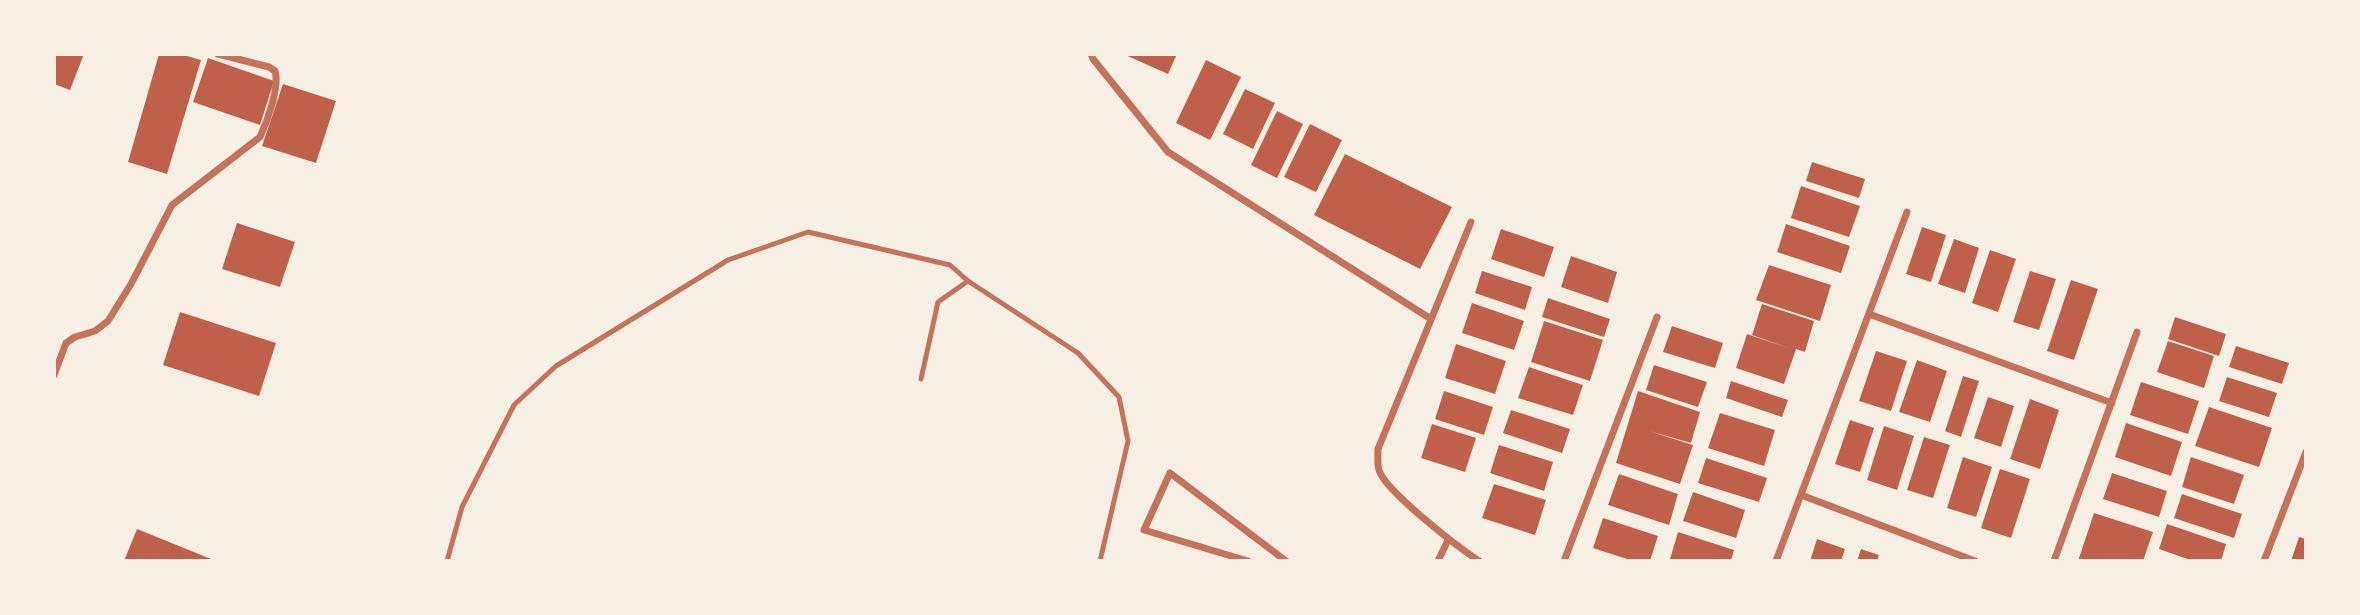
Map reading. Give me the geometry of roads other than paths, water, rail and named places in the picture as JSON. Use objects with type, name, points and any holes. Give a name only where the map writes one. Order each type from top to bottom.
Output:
[{"type":"street","points":[[54,375],[66,343],[75,337],[95,331],[107,321],[131,284],[172,205],[260,137],[278,80],[275,71],[269,67],[218,54]]},
{"type":"street","points":[[1091,54],[1093,60],[1168,152],[1432,319]]},
{"type":"street","points":[[1776,561],[1907,212]]},
{"type":"street","points":[[1471,222],[1378,449],[1379,471],[1389,485],[1448,540],[1479,561]]},
{"type":"street","points":[[1869,314],[2112,403]]},
{"type":"street","points":[[1564,561],[1657,317]]},
{"type":"street","points":[[2054,561],[2137,331]]},
{"type":"street","points":[[2264,561],[2306,452]]},
{"type":"street","points":[[1248,561],[1143,530],[1170,473],[1286,561]]},
{"type":"street","points":[[1801,495],[1975,561]]},
{"type":"street","points":[[1438,561],[1448,540]]},
{"type":"lane","points":[[447,561],[462,507],[514,405],[556,366],[727,260],[808,232],[950,265],[968,281],[1078,353],[1119,397],[1128,441],[1100,561]]},
{"type":"lane","points":[[921,379],[938,302],[968,281]]}]
